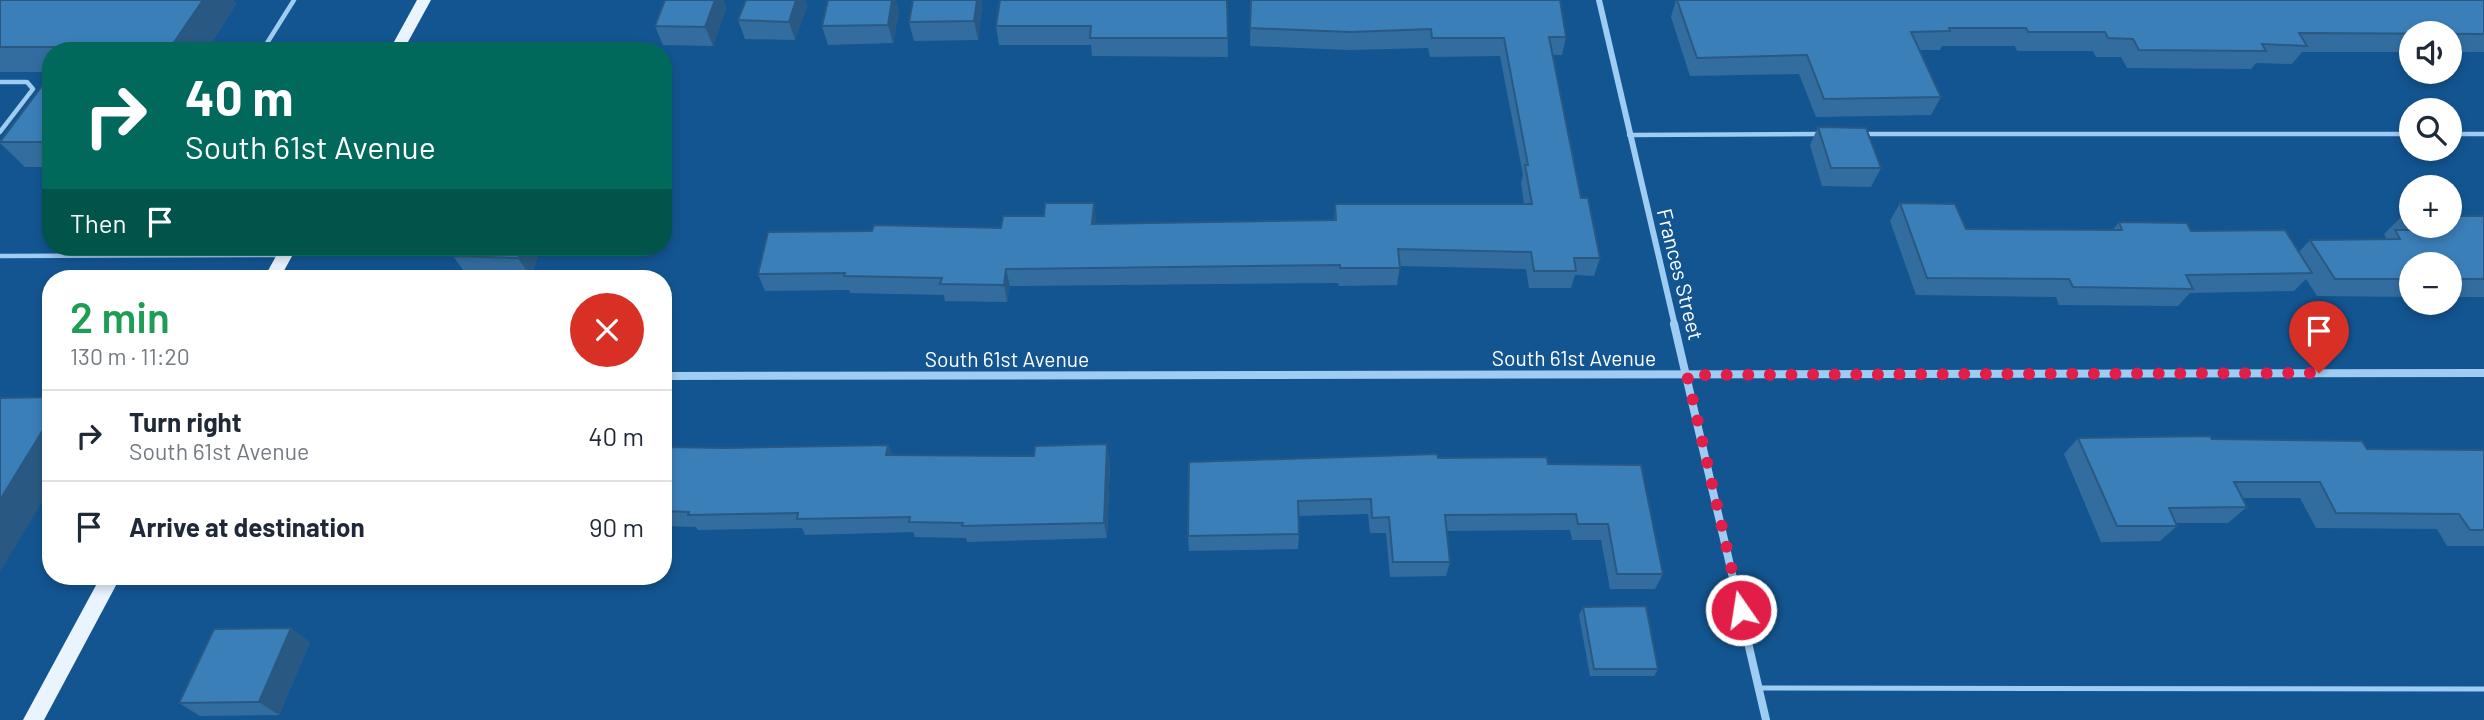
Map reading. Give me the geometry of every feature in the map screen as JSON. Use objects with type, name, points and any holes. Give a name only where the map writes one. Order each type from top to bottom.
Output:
[{"type":"main road","points":[[401,42],[424,0]]},
{"type":"main road","points":[[33,720],[106,585]]},
{"type":"street","name":"Frances Street","points":[[1599,0],[1766,720]]},
{"type":"street","name":"South 61st Avenue","points":[[672,376],[2484,373]]},
{"type":"lane","points":[[268,42],[294,0]]},
{"type":"lane","points":[[0,82],[27,82],[33,89],[0,132]]},
{"type":"lane","points":[[1629,135],[1825,134]]},
{"type":"lane","points":[[1853,134],[2399,134]]},
{"type":"lane","points":[[2462,134],[2484,134]]},
{"type":"lane","points":[[0,256],[42,255]]},
{"type":"lane","points":[[1759,688],[2484,689]]},
{"type":"building","points":[[0,0],[203,0],[174,42],[42,42],[42,47],[0,47]]},
{"type":"building","points":[[665,0],[715,0],[705,27],[655,26]]},
{"type":"building","points":[[746,0],[796,0],[789,22],[738,20]]},
{"type":"building","points":[[828,0],[892,0],[888,25],[822,26]]},
{"type":"building","points":[[913,0],[977,0],[974,21],[909,22]]},
{"type":"building","points":[[1000,0],[1227,0],[1228,38],[1090,38],[1091,26],[996,26]]},
{"type":"building","points":[[1251,0],[1560,0],[1566,37],[1549,37],[1581,198],[1588,198],[1600,258],[1574,258],[1576,271],[1534,271],[1531,252],[1398,249],[1400,268],[1340,268],[1340,265],[1006,269],[1004,285],[940,284],[942,278],[844,276],[845,273],[758,274],[768,232],[872,231],[874,225],[1001,228],[1003,216],[1044,216],[1045,203],[1094,203],[1092,224],[1336,220],[1335,204],[1532,204],[1525,165],[1528,165],[1504,38],[1432,38],[1431,29],[1350,32],[1250,28]]},
{"type":"building","points":[[1677,0],[2484,0],[2484,34],[2462,34],[2462,21],[2399,21],[2399,34],[2299,33],[2307,46],[2262,44],[2266,51],[2139,50],[2133,39],[2108,38],[2105,32],[1949,28],[1950,31],[1911,32],[1941,97],[1824,99],[1807,55],[1697,58]]},
{"type":"building","points":[[42,86],[42,142],[0,142]]},
{"type":"building","points":[[1818,127],[1866,128],[1881,168],[1831,168]]},
{"type":"building","points":[[1900,203],[1955,204],[1966,229],[2122,230],[2119,222],[2187,223],[2191,231],[2285,230],[2312,273],[2186,275],[2193,289],[2073,287],[2069,279],[1927,278]]},
{"type":"building","points":[[2462,216],[2484,216],[2484,279],[2462,279],[2462,252],[2399,252],[2399,279],[2335,279],[2310,240],[2462,238]]},
{"type":"building","points":[[453,256],[519,256],[518,258]]},
{"type":"building","points":[[42,397],[42,432],[0,500],[0,398]]},
{"type":"building","points":[[2210,436],[2212,439],[2362,441],[2367,449],[2484,450],[2484,530],[2470,530],[2459,514],[2336,513],[2320,482],[2234,482],[2247,507],[2169,508],[2177,526],[2117,526],[2078,438]]},
{"type":"building","points":[[1107,444],[1104,523],[962,526],[963,523],[909,522],[910,517],[797,519],[798,513],[688,515],[689,512],[672,511],[672,447],[888,445],[886,455],[1034,456],[1035,446]]},
{"type":"building","points":[[1437,454],[1438,458],[1547,457],[1548,464],[1641,465],[1663,574],[1617,574],[1608,524],[1578,524],[1576,514],[1445,515],[1450,562],[1393,562],[1389,517],[1372,518],[1371,499],[1298,501],[1299,534],[1188,536],[1189,462]]},
{"type":"building","points":[[1646,606],[1658,669],[1594,669],[1583,607]]},
{"type":"building","points":[[291,628],[259,702],[179,703],[214,629]]},
{"type":"route","points":[[1741,610],[1687,375],[2319,373]]}]
